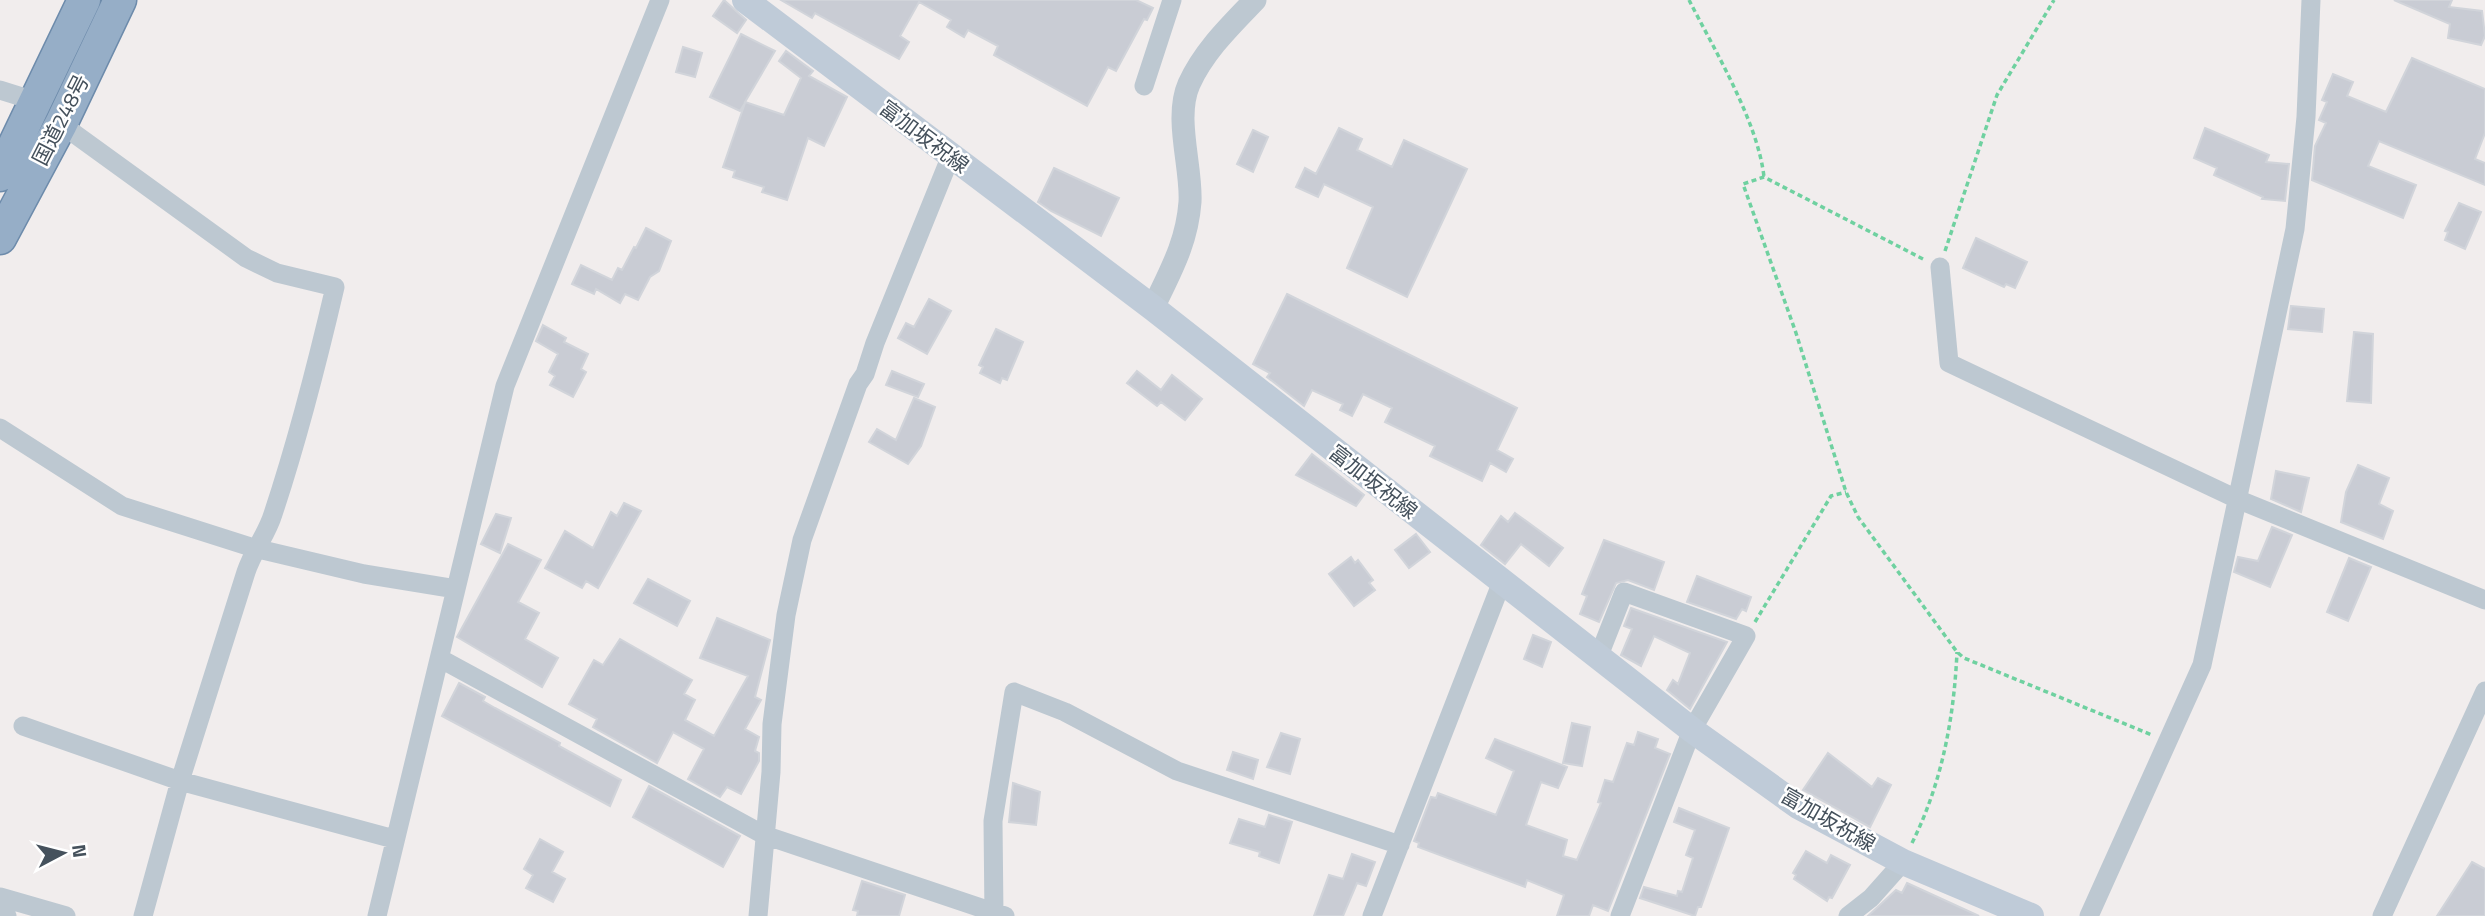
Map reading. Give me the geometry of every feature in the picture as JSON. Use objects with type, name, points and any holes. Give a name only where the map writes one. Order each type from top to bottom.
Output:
[{"type":"highway","name":"国道248号","points":[[0,175],[83,0]]},
{"type":"highway","name":"国道248号","points":[[0,238],[61,124],[120,0]]},
{"type":"main road","name":"富加坂祝線","points":[[745,0],[950,158],[1153,308],[1501,584],[1692,730],[1798,806],[1903,862],[2031,916]]},
{"type":"street","points":[[377,916],[505,386],[660,0]]},
{"type":"street","points":[[1144,86],[1172,0]]},
{"type":"street","points":[[1153,308],[1186,238],[1190,199],[1184,129],[1187,87],[1207,51],[1255,0]]},
{"type":"street","points":[[2089,916],[2202,665],[2295,229],[2305,117],[2311,0]]},
{"type":"street","points":[[0,90],[36,101]]},
{"type":"street","points":[[61,124],[246,258],[277,273],[335,287],[306,409],[272,518],[254,548],[180,781],[143,916]]},
{"type":"street","points":[[758,916],[775,697],[786,615],[802,540],[858,384],[865,374],[875,342],[950,158]]},
{"type":"street","points":[[1940,267],[1949,363],[2237,499],[2485,600]]},
{"type":"street","points":[[0,428],[122,506],[254,548],[364,574],[456,589]]},
{"type":"street","points":[[1372,916],[1501,584]]},
{"type":"street","points":[[1598,658],[1624,592],[1746,636],[1692,730],[1620,916]]},
{"type":"street","points":[[441,659],[764,835],[998,915],[993,821],[1014,692],[1065,712],[1177,771],[1400,845]]},
{"type":"street","points":[[2382,916],[2485,691]]},
{"type":"street","points":[[23,726],[180,781],[394,839]]},
{"type":"street","points":[[1848,916],[1871,898],[1903,862]]},
{"type":"street","points":[[0,897],[66,916]]},
{"type":"street","points":[[0,914],[7,916]]},
{"type":"path","points":[[1689,0],[1733,86],[1762,162],[1764,177]]},
{"type":"path","points":[[2054,0],[1997,95],[1940,267],[1764,177],[1743,184],[1796,333],[1846,492],[1858,517],[1957,652],[1964,659],[2167,741]]},
{"type":"path","points":[[1746,636],[1831,496],[1846,492]]},
{"type":"path","points":[[1903,862],[1928,812],[1943,759],[1957,652]]},
{"type":"building","points":[[724,0],[746,20],[737,33],[713,16]]},
{"type":"building","points":[[781,0],[1136,0],[1153,8],[1147,20],[1144,19],[1116,71],[1108,67],[1087,106],[994,55],[998,46],[968,30],[964,37],[947,27],[951,20],[919,2],[900,36],[909,42],[899,59],[815,13],[812,18]]},
{"type":"building","points":[[2394,0],[2452,0],[2449,7],[2482,11],[2485,36],[2481,45],[2448,38],[2450,24]]},
{"type":"building","points":[[741,34],[775,51],[745,102],[784,115],[801,78],[779,61],[786,51],[813,71],[809,76],[847,97],[824,146],[808,138],[787,200],[762,192],[764,187],[733,177],[735,171],[723,167],[745,103],[740,111],[710,97]]},
{"type":"building","points":[[683,47],[702,53],[695,77],[676,72]]},
{"type":"building","points":[[2412,58],[2485,89],[2485,133],[2475,159],[2485,163],[2485,185],[2379,141],[2368,166],[2416,185],[2403,218],[2312,180],[2315,146],[2326,123],[2319,120],[2327,102],[2322,100],[2333,74],[2353,82],[2347,96],[2386,112]]},
{"type":"building","points":[[1339,128],[1362,139],[1357,150],[1392,167],[1404,140],[1467,169],[1407,297],[1347,268],[1373,207],[1324,184],[1318,197],[1296,187],[1305,168],[1316,174]]},
{"type":"building","points":[[2205,128],[2269,155],[2266,162],[2289,164],[2285,201],[2262,199],[2263,197],[2214,175],[2217,168],[2194,158]]},
{"type":"building","points":[[1253,130],[1268,137],[1253,172],[1237,164]]},
{"type":"building","points":[[1054,168],[1119,198],[1101,236],[1038,202]]},
{"type":"building","points":[[2459,203],[2481,212],[2465,249],[2445,240],[2448,232],[2445,231]]},
{"type":"building","points":[[646,228],[671,241],[659,271],[650,277],[638,300],[625,294],[620,303],[596,289],[594,294],[572,284],[581,265],[612,280],[618,268],[622,270]]},
{"type":"building","points":[[1976,238],[2027,262],[2015,288],[2006,284],[2004,287],[1963,268]]},
{"type":"building","points":[[1287,294],[1517,408],[1497,450],[1513,459],[1506,472],[1490,463],[1482,481],[1430,456],[1435,446],[1385,422],[1392,408],[1363,394],[1352,416],[1340,410],[1343,404],[1312,390],[1304,406],[1267,377],[1270,373],[1253,364]]},
{"type":"building","points":[[929,299],[951,311],[927,354],[898,338],[906,323],[914,327]]},
{"type":"building","points":[[2291,306],[2324,309],[2322,332],[2288,329]]},
{"type":"building","points":[[543,325],[566,338],[564,342],[588,354],[581,369],[586,372],[573,397],[550,385],[555,376],[549,372],[558,354],[536,341]]},
{"type":"building","points":[[996,329],[1023,342],[1007,380],[1002,378],[1000,383],[980,373],[983,367],[979,365]]},
{"type":"building","points":[[2354,332],[2373,334],[2371,403],[2347,401]]},
{"type":"building","points":[[892,371],[924,384],[918,397],[886,385]]},
{"type":"building","points":[[1137,371],[1161,390],[1172,375],[1202,399],[1185,420],[1161,402],[1157,406],[1127,383]]},
{"type":"building","points":[[914,398],[935,407],[921,446],[908,464],[869,442],[877,429],[896,440]]},
{"type":"building","points":[[1312,454],[1364,495],[1356,506],[1296,475]]},
{"type":"building","points":[[2358,465],[2389,478],[2379,504],[2393,511],[2383,539],[2341,522],[2346,492]]},
{"type":"building","points":[[2276,471],[2309,478],[2301,512],[2271,499]]},
{"type":"building","points":[[624,503],[641,511],[598,588],[586,581],[582,588],[545,568],[565,531],[593,548],[611,512],[617,516]]},
{"type":"building","points":[[1515,513],[1563,548],[1549,566],[1521,544],[1505,564],[1481,545],[1501,516],[1508,522]]},
{"type":"building","points":[[496,514],[511,518],[500,553],[481,544]]},
{"type":"building","points":[[2272,527],[2292,535],[2270,587],[2234,572],[2238,557],[2258,561]]},
{"type":"building","points":[[1416,534],[1430,552],[1409,568],[1395,550]]},
{"type":"building","points":[[1604,540],[1664,562],[1654,590],[1628,580],[1616,583],[1599,622],[1580,614],[1587,596],[1582,594]]},
{"type":"building","points":[[508,544],[541,560],[518,602],[539,613],[525,639],[558,658],[542,687],[457,637]]},
{"type":"building","points":[[1351,557],[1355,563],[1358,560],[1373,580],[1369,583],[1375,590],[1354,606],[1329,574]]},
{"type":"building","points":[[2349,558],[2371,567],[2348,621],[2327,612]]},
{"type":"building","points":[[1697,576],[1751,597],[1746,611],[1742,609],[1736,619],[1687,602]]},
{"type":"building","points":[[648,579],[690,601],[677,626],[634,603]]},
{"type":"building","points":[[1631,608],[1727,642],[1690,709],[1667,690],[1673,680],[1678,684],[1690,653],[1654,636],[1641,666],[1621,655],[1632,629],[1624,626]]},
{"type":"building","points":[[717,618],[770,640],[755,697],[761,700],[745,729],[759,737],[755,751],[759,753],[759,761],[741,794],[727,787],[720,797],[688,779],[704,749],[673,732],[657,763],[593,727],[597,719],[569,704],[594,660],[603,665],[620,639],[692,680],[684,694],[695,700],[685,720],[714,736],[748,676],[700,658]]},
{"type":"building","points":[[1533,635],[1551,642],[1542,667],[1524,659]]},
{"type":"building","points":[[459,683],[485,697],[483,701],[621,780],[610,806],[442,716]]},
{"type":"building","points":[[1572,723],[1590,727],[1582,766],[1563,763]]},
{"type":"building","points":[[1638,732],[1658,739],[1655,748],[1670,754],[1608,911],[1593,905],[1589,916],[1557,916],[1564,895],[1527,880],[1525,887],[1418,847],[1419,843],[1414,841],[1431,797],[1436,798],[1438,793],[1496,815],[1514,771],[1486,758],[1495,739],[1567,767],[1558,788],[1541,782],[1526,825],[1567,840],[1563,856],[1577,860],[1601,803],[1598,802],[1605,780],[1613,782],[1627,743],[1634,745]]},
{"type":"building","points":[[1281,733],[1300,739],[1290,774],[1267,767]]},
{"type":"building","points":[[1233,752],[1258,760],[1253,779],[1227,770]]},
{"type":"building","points":[[1828,753],[1872,787],[1878,778],[1891,785],[1870,827],[1803,790]]},
{"type":"building","points":[[1013,783],[1040,792],[1036,825],[1009,822]]},
{"type":"building","points":[[649,786],[740,836],[723,867],[633,817]]},
{"type":"building","points":[[1679,808],[1729,828],[1701,907],[1698,907],[1695,916],[1640,898],[1644,887],[1677,896],[1678,891],[1682,892],[1693,858],[1686,855],[1695,830],[1674,822]]},
{"type":"building","points":[[1269,815],[1292,822],[1279,863],[1259,856],[1260,852],[1230,843],[1239,819],[1265,827]]},
{"type":"building","points":[[540,839],[563,852],[552,872],[565,879],[553,902],[526,888],[533,875],[524,869]]},
{"type":"building","points":[[1806,851],[1827,863],[1831,855],[1850,865],[1832,898],[1829,897],[1827,901],[1794,879],[1796,875],[1793,873]]},
{"type":"building","points":[[1352,854],[1375,862],[1366,886],[1357,883],[1343,916],[1314,916],[1329,875],[1343,879]]},
{"type":"building","points":[[2472,862],[2485,869],[2485,916],[2437,916]]},
{"type":"building","points":[[862,881],[905,895],[899,916],[857,916],[858,911],[853,910]]},
{"type":"building","points":[[1907,883],[1979,916],[1868,916],[1896,890],[1902,893]]}]
